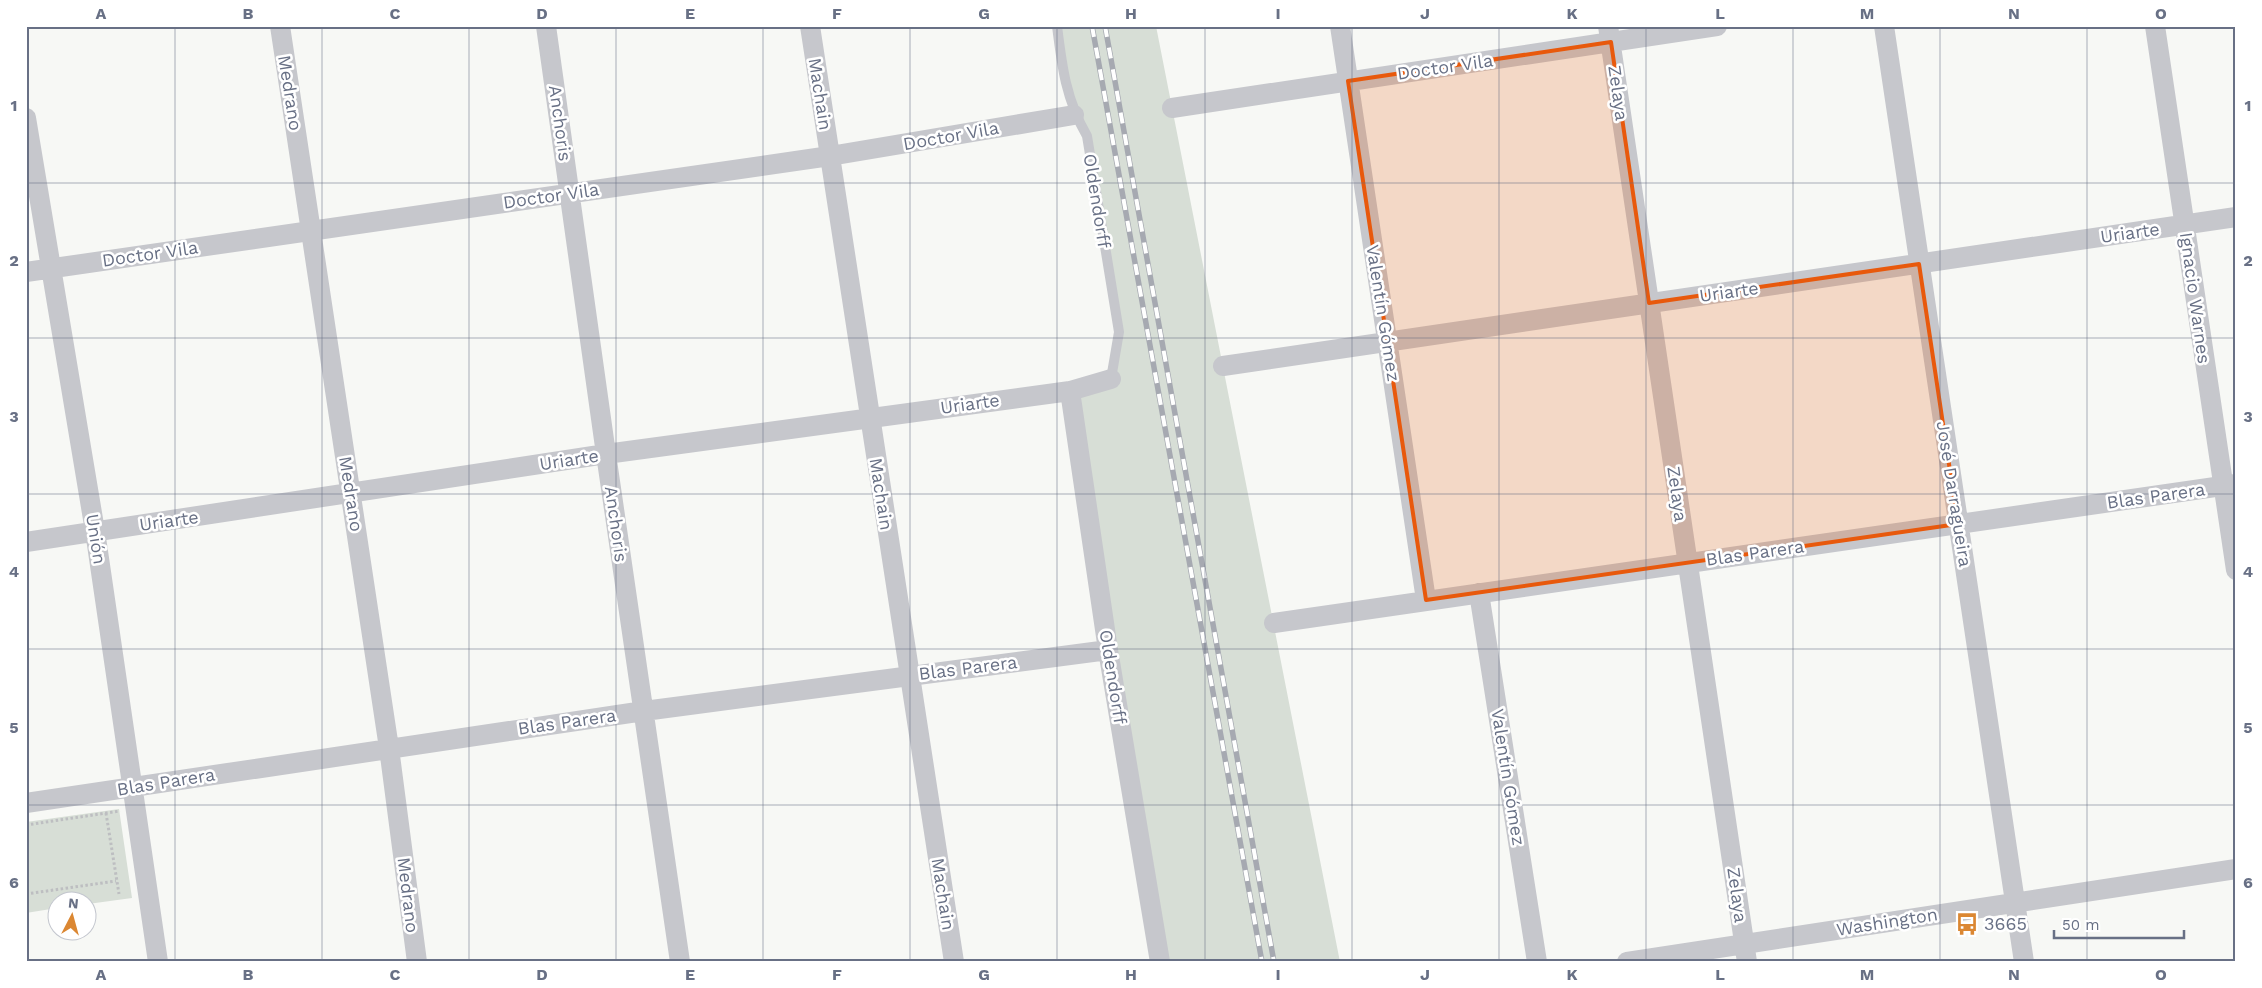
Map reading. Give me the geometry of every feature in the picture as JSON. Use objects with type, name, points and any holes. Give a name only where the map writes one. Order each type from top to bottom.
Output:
[{"type":"street","name":"Medrano","points":[[280,26],[389,748],[417,962]]},
{"type":"street","name":"Anchoris","points":[[546,26],[680,962]]},
{"type":"street","name":"Machain","points":[[810,26],[908,675],[954,962]]},
{"type":"street","name":"Valentín Gómez","points":[[1340,26],[1426,600]]},
{"type":"street","name":"Doctor Vila","points":[[1172,108],[1348,81],[1609,34],[1717,26]]},
{"type":"street","name":"José Darragueira","points":[[1884,26],[2024,962]]},
{"type":"street","name":"Ignacio Warnes","points":[[2155,26],[2184,225],[2229,485],[2236,570]]},
{"type":"street","name":"Zelaya","points":[[1609,34],[1745,953]]},
{"type":"street","name":"Doctor Vila","points":[[26,272],[830,156],[1074,115]]},
{"type":"street","name":"Unión","points":[[26,118],[95,531],[158,962]]},
{"type":"street","name":"Uriarte","points":[[1223,366],[2236,217]]},
{"type":"street","name":"Uriarte","points":[[26,542],[606,454],[1070,391],[1112,379]]},
{"type":"street","name":"Oldendorff","points":[[1070,391],[1108,650],[1160,962]]},
{"type":"street","name":"Blas Parera","points":[[1274,623],[2229,485]]},
{"type":"street","name":"Valentín Gómez","points":[[1479,592],[1537,962]]},
{"type":"street","name":"Blas Parera","points":[[26,803],[644,711],[1108,650]]},
{"type":"street","name":"Washington","points":[[1627,962],[1745,953],[2015,903],[2236,869]]},
{"type":"lane","name":"Oldendorff","points":[[1058,26],[1064,82],[1074,115],[1087,136],[1119,332],[1112,379]]},
{"type":"path","points":[[103,792],[118,894]]},
{"type":"path","points":[[26,825],[135,809]]},
{"type":"path","points":[[26,894],[116,881]]},
{"type":"highlighted area","points":[[1611,42],[1649,303],[1919,264],[1958,524],[1426,600],[1348,81]]},
{"type":"shaded area","points":[[1057,26],[1156,26],[1340,962],[1160,962],[1070,391],[1111,379],[1119,332],[1087,136],[1074,115]]},
{"type":"shaded area","points":[[119,809],[132,898],[98,903],[98,890],[48,890],[48,909],[26,913],[26,822]]},
{"type":"railway","points":[[1092,26],[1262,962]]},
{"type":"railway","points":[[1105,26],[1274,962]]},
{"type":"place","name":"3665","points":[[1967,924]]}]
